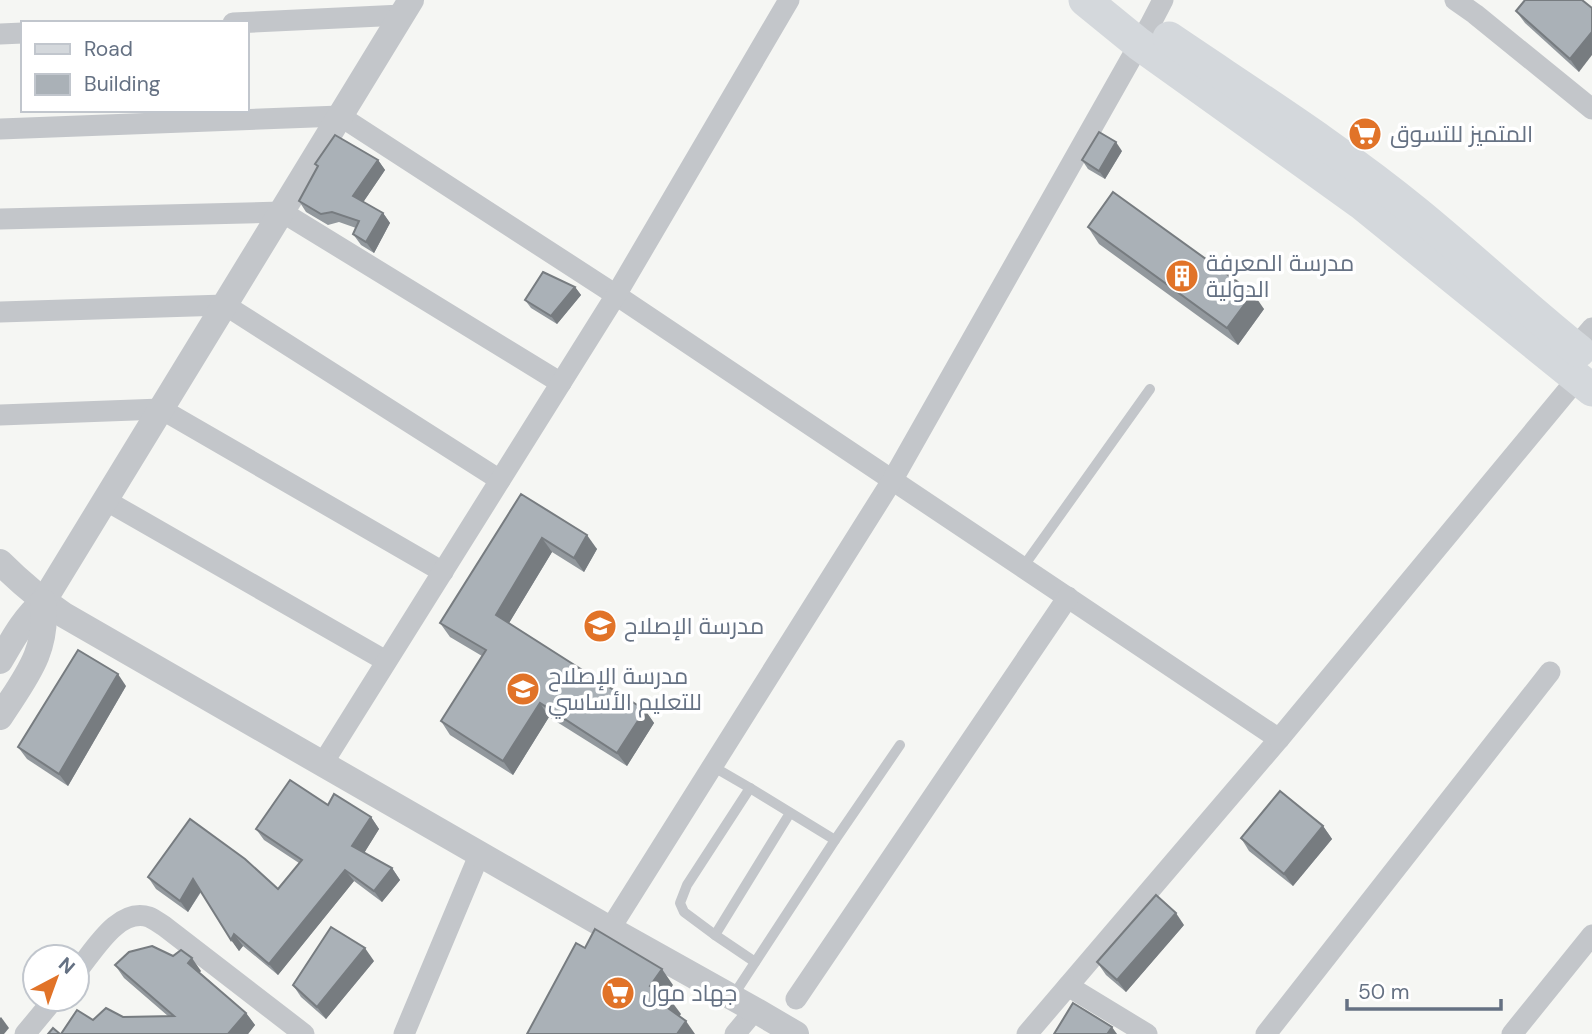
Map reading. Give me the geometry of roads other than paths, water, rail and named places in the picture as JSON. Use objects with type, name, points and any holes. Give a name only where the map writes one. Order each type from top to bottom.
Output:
[{"type":"main road","points":[[1085,0],[1151,23]]},
{"type":"main road","points":[[1116,0],[1151,23],[1361,203],[1586,361]]},
{"type":"street","points":[[323,763],[616,295],[789,0]]},
{"type":"street","points":[[1455,0],[1592,109]]},
{"type":"street","points":[[248,22],[407,7]]},
{"type":"street","points":[[0,661],[21,625],[43,602],[407,7]]},
{"type":"street","points":[[610,929],[893,480],[1151,23]]},
{"type":"street","points":[[0,34],[21,33]]},
{"type":"street","points":[[0,129],[340,116],[616,295],[1279,739]]},
{"type":"street","points":[[0,219],[282,212],[561,383]]},
{"type":"street","points":[[0,312],[225,305],[500,480]]},
{"type":"street","points":[[1027,1034],[1279,739],[1586,361]]},
{"type":"street","points":[[0,415],[161,409],[443,572]]},
{"type":"street","points":[[106,500],[386,662]]},
{"type":"street","points":[[0,562],[43,602],[796,1034]]},
{"type":"street","points":[[796,999],[1068,597]]},
{"type":"street","points":[[0,718],[35,662],[40,649],[45,626],[43,602]]},
{"type":"street","points":[[1266,1034],[1550,672]]},
{"type":"street","points":[[404,1034],[480,853]]},
{"type":"street","points":[[91,954],[118,922],[132,916],[149,917],[164,926],[281,1027],[304,1034]]},
{"type":"street","points":[[1512,1034],[1592,935]]},
{"type":"street","points":[[1068,986],[1147,1034]]},
{"type":"street","points":[[735,1034],[744,1003]]},
{"type":"street","points":[[25,1034],[42,1013]]},
{"type":"lane","points":[[1023,567],[1150,389]]},
{"type":"lane","points":[[744,1003],[755,962],[900,745]]},
{"type":"lane","points":[[712,766],[835,840]]},
{"type":"lane","points":[[750,788],[687,885],[681,903],[684,912],[755,962]]},
{"type":"lane","points":[[715,935],[790,813]]},
{"type":"place","name":"المتميز للتسوق","points":[[1365,134]]},
{"type":"place","name":"مدرسة المعرفة الدولية","points":[[1182,276]]},
{"type":"place","name":"مدرسة الإصلاح","points":[[600,626]]},
{"type":"place","name":"مدرسة الإصلاح للتعليم الأساسي","points":[[523,689]]},
{"type":"place","name":"جهاد مول","points":[[618,993]]}]
